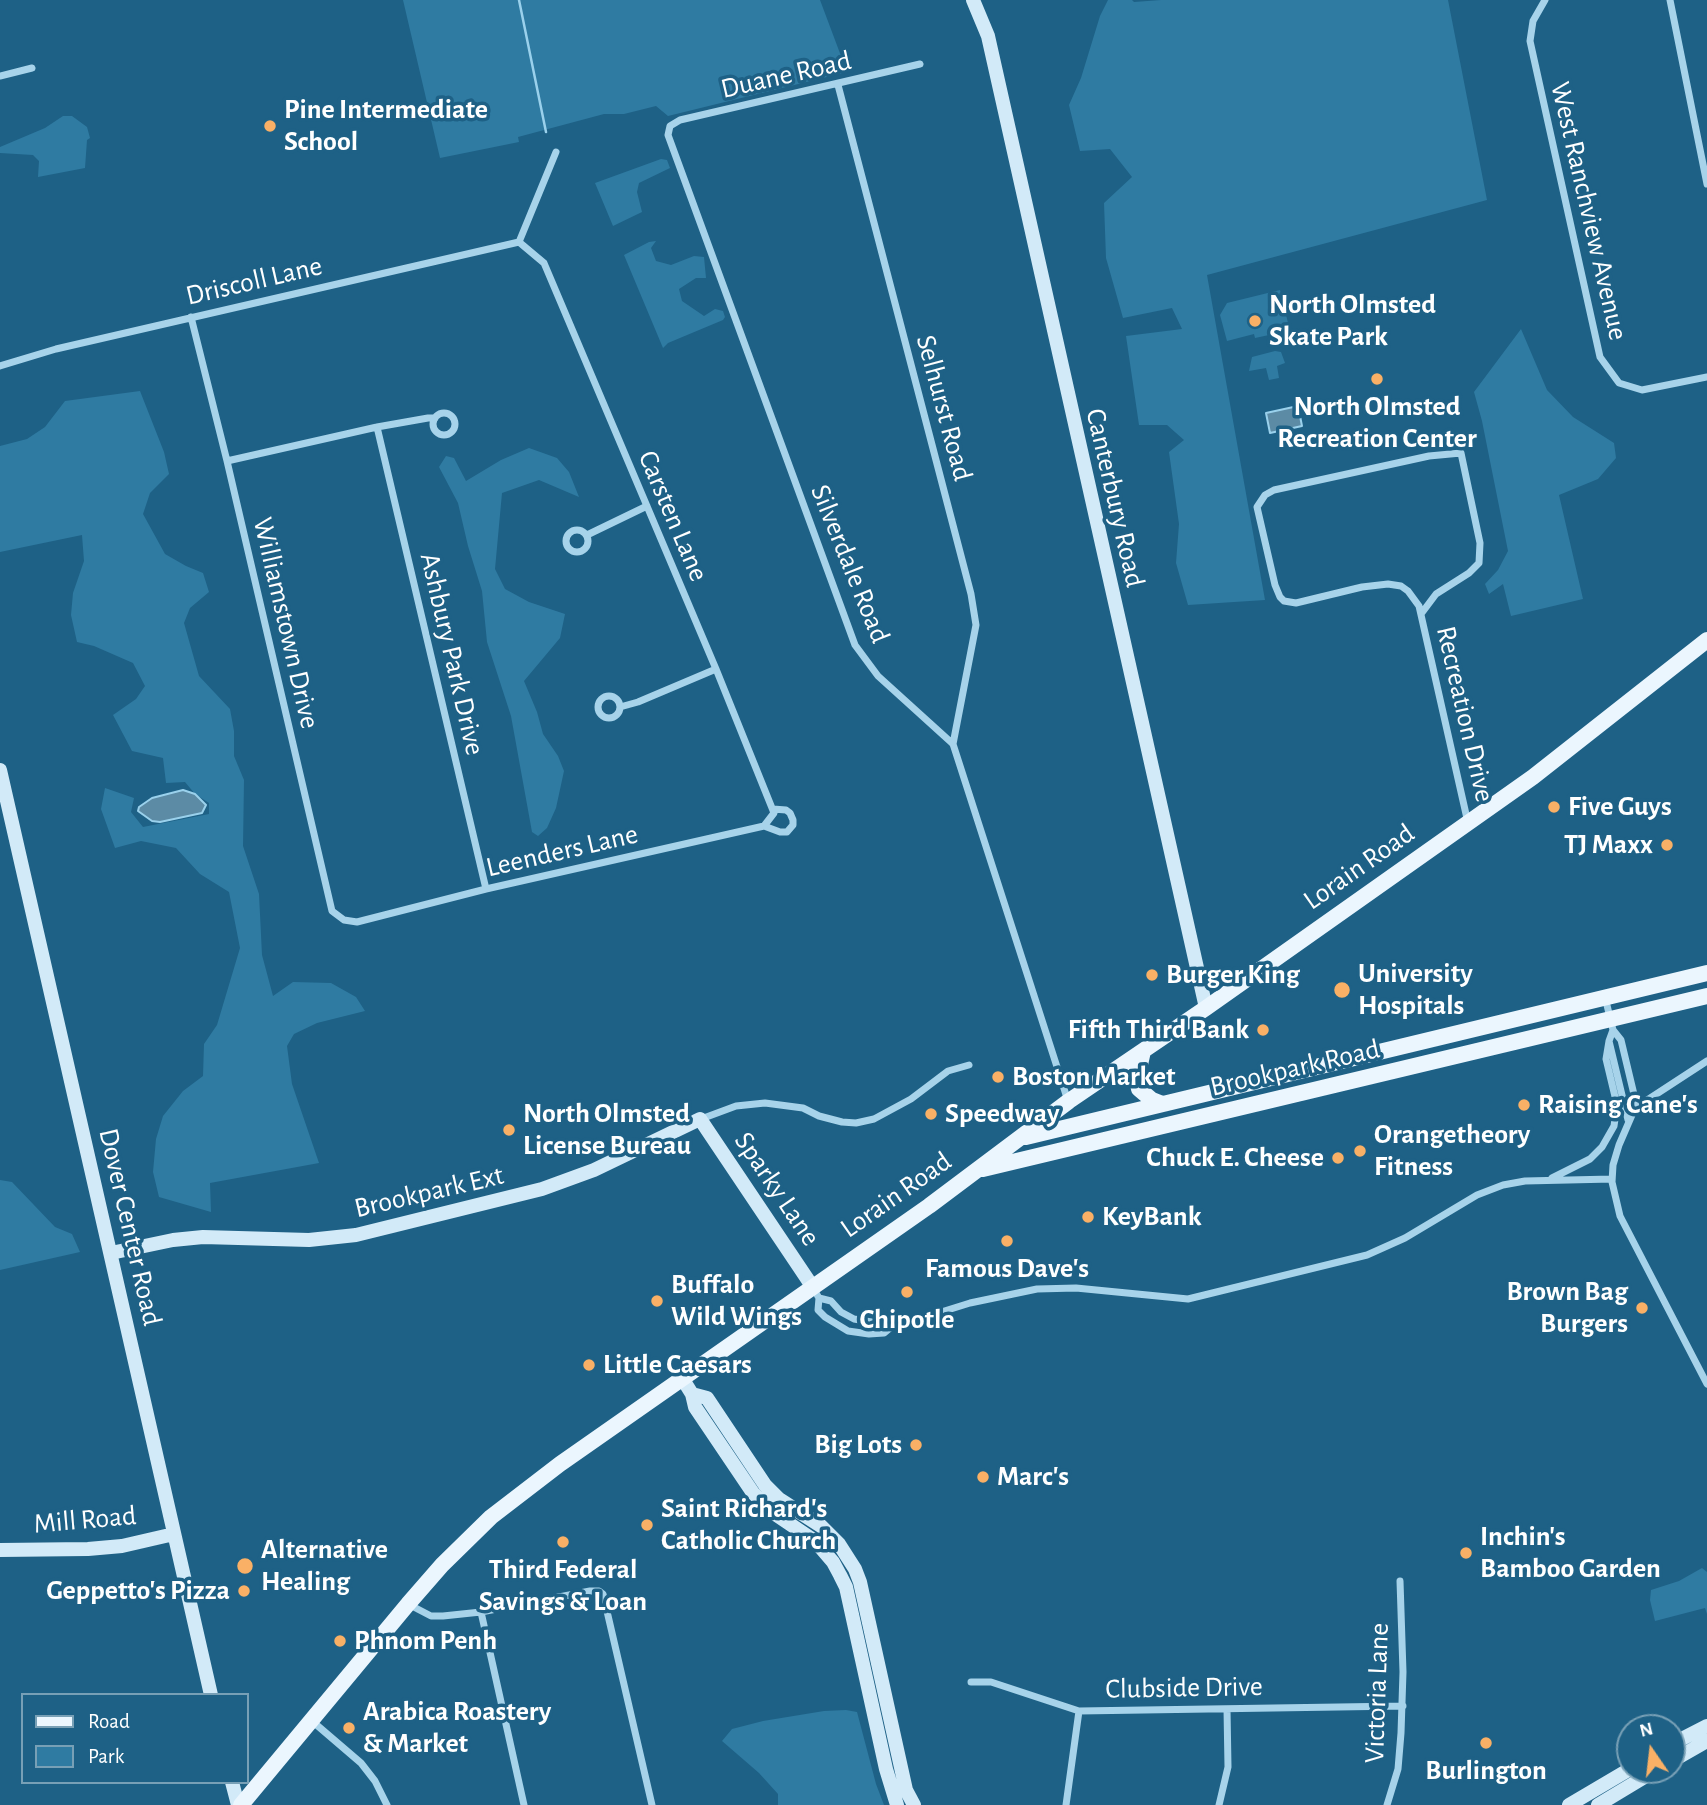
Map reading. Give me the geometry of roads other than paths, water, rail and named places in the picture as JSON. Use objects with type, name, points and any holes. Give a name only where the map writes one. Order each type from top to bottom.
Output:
[{"type":"main road","name":"Lorain Road","points":[[239,1805],[408,1604],[491,1517],[560,1464],[682,1378],[816,1292],[1069,1101],[1206,1008],[1533,777],[1707,640]]},
{"type":"main road","name":"Brookpark Road","points":[[1020,1138],[1707,973]]},
{"type":"main road","name":"Brookpark Road","points":[[977,1170],[1612,1025],[1707,996]]},
{"type":"main road","points":[[1143,1051],[1137,1078],[1139,1090],[1161,1104]]},
{"type":"street","name":"Canterbury Road","points":[[974,0],[988,37],[1206,1008]]},
{"type":"street","name":"West Ranchview Avenue","points":[[1545,0],[1532,21],[1530,41],[1600,357],[1619,383],[1642,390],[1707,377]]},
{"type":"street","points":[[1670,0],[1707,184]]},
{"type":"street","name":"Duane Road","points":[[668,135],[670,126],[680,120],[920,64]]},
{"type":"street","points":[[0,76],[32,68]]},
{"type":"street","name":"Selhurst Road","points":[[838,85],[971,594],[976,625],[953,744]]},
{"type":"street","name":"Silverdale Road","points":[[668,135],[855,645],[878,676],[953,744],[1069,1101]]},
{"type":"street","points":[[519,242],[556,152]]},
{"type":"street","name":"Driscoll Lane","points":[[0,366],[56,349],[519,242]]},
{"type":"street","name":"Carsten Lane","points":[[519,242],[544,263],[716,669],[773,812]]},
{"type":"street","name":"Williamstown Drive","points":[[191,317],[332,911],[345,920],[357,922]]},
{"type":"street","points":[[227,461],[377,427],[435,418]]},
{"type":"street","name":"Ashbury Park Drive","points":[[377,427],[486,890]]},
{"type":"street","name":"Recreation Drive","points":[[1421,614],[1436,594],[1469,573],[1479,563],[1480,543],[1461,453],[1418,458],[1274,490],[1265,495],[1257,507],[1275,584],[1284,601],[1297,603],[1362,587],[1388,584],[1401,586],[1419,606],[1468,823]]},
{"type":"street","points":[[587,536],[647,506]]},
{"type":"street","points":[[620,707],[716,669]]},
{"type":"street","name":"Dover Center Road","points":[[0,770],[211,1693]]},
{"type":"street","points":[[786,810],[790,813],[793,825],[787,832],[764,826],[773,812],[786,810]]},
{"type":"street","name":"Leenders Lane","points":[[357,922],[764,826]]},
{"type":"street","points":[[1605,998],[1612,1025],[1621,1040],[1637,1107]]},
{"type":"street","points":[[1546,1180],[1583,1164],[1605,1144],[1614,1126],[1617,1111],[1606,1059],[1612,1025]]},
{"type":"street","points":[[1609,1041],[1628,1121]]},
{"type":"street","points":[[1707,1061],[1637,1107],[1628,1121],[1614,1160],[1612,1179],[1620,1216],[1707,1384]]},
{"type":"street","name":"Brookpark Ext","points":[[111,1253],[173,1240],[203,1237],[309,1240],[356,1235],[512,1198],[553,1185],[594,1170],[700,1119],[736,1107],[765,1103],[806,1108],[823,1118],[856,1123],[883,1116],[911,1099],[948,1070],[969,1065]]},
{"type":"street","name":"Sparky Lane","points":[[700,1119],[816,1292]]},
{"type":"street","points":[[816,1292],[817,1310],[829,1320],[848,1331],[880,1334],[890,1328],[978,1301],[1037,1289],[1076,1288],[1188,1299],[1365,1256],[1405,1238],[1482,1192],[1513,1182],[1612,1179]]},
{"type":"street","points":[[816,1292],[854,1319],[883,1324],[890,1328]]},
{"type":"street","points":[[682,1378],[692,1394],[695,1407],[753,1493],[775,1514],[815,1541],[841,1574],[886,1769],[897,1805]]},
{"type":"street","points":[[692,1394],[707,1398],[765,1485],[779,1499],[821,1527],[839,1544],[850,1560],[860,1582],[906,1790],[914,1805]]},
{"type":"street","name":"Mill Road","points":[[0,1550],[122,1546],[174,1535]]},
{"type":"street","name":"Victoria Lane","points":[[1387,1805],[1400,1760],[1403,1706],[1400,1581]]},
{"type":"street","points":[[408,1604],[430,1616],[481,1612],[590,1591],[603,1594],[652,1805]]},
{"type":"street","points":[[481,1612],[524,1805]]},
{"type":"street","name":"Clubside Drive","points":[[971,1682],[992,1682],[1079,1710],[1403,1706]]},
{"type":"street","points":[[1219,1805],[1228,1767],[1227,1709]]},
{"type":"street","points":[[1066,1805],[1079,1710]]},
{"type":"street","points":[[312,1721],[361,1763],[375,1781],[387,1805]]},
{"type":"street","points":[[1686,1737],[1707,1726]]},
{"type":"street","points":[[1686,1753],[1707,1741]]},
{"type":"street","points":[[1569,1805],[1616,1777]]},
{"type":"street","points":[[233,1784],[239,1805]]},
{"type":"street","points":[[1598,1805],[1633,1784]]},
{"type":"waterway","points":[[519,0],[546,132]]},
{"type":"place","name":"Pine Intermediate School","points":[[270,126]]},
{"type":"place","name":"North Olmsted Skate Park","points":[[1255,321]]},
{"type":"place","name":"North Olmsted Recreation Center","points":[[1377,379]]},
{"type":"place","name":"Five Guys","points":[[1554,807]]},
{"type":"place","name":"TJ Maxx","points":[[1667,845]]},
{"type":"place","name":"Burger King","points":[[1152,975]]},
{"type":"place","name":"University Hospitals","points":[[1342,990]]},
{"type":"place","name":"Fifth Third Bank","points":[[1263,1030]]},
{"type":"place","name":"Boston Market","points":[[998,1077]]},
{"type":"place","name":"Raising Cane's","points":[[1524,1105]]},
{"type":"place","name":"Speedway","points":[[931,1114]]},
{"type":"place","name":"North Olmsted License Bureau","points":[[509,1130]]},
{"type":"place","name":"Orangetheory Fitness","points":[[1360,1151]]},
{"type":"place","name":"Chuck E. Cheese","points":[[1338,1158]]},
{"type":"place","name":"KeyBank","points":[[1088,1217]]},
{"type":"place","name":"Famous Dave's","points":[[1007,1241]]},
{"type":"place","name":"Chipotle","points":[[907,1292]]},
{"type":"place","name":"Buffalo Wild Wings","points":[[657,1301]]},
{"type":"place","name":"Brown Bag Burgers","points":[[1642,1308]]},
{"type":"place","name":"Little Caesars","points":[[589,1365]]},
{"type":"place","name":"Big Lots","points":[[916,1445]]},
{"type":"place","name":"Marc's","points":[[983,1477]]},
{"type":"place","name":"Saint Richard's Catholic Church","points":[[647,1525]]},
{"type":"place","name":"Third Federal Savings & Loan","points":[[563,1542]]},
{"type":"place","name":"Inchin's Bamboo Garden","points":[[1466,1553]]},
{"type":"place","name":"Alternative Healing","points":[[245,1566]]},
{"type":"place","name":"Geppetto's Pizza","points":[[244,1591]]},
{"type":"place","name":"Phnom Penh","points":[[340,1641]]},
{"type":"place","name":"Arabica Roastery & Market","points":[[349,1728]]},
{"type":"place","name":"Burlington","points":[[1486,1743]]}]
